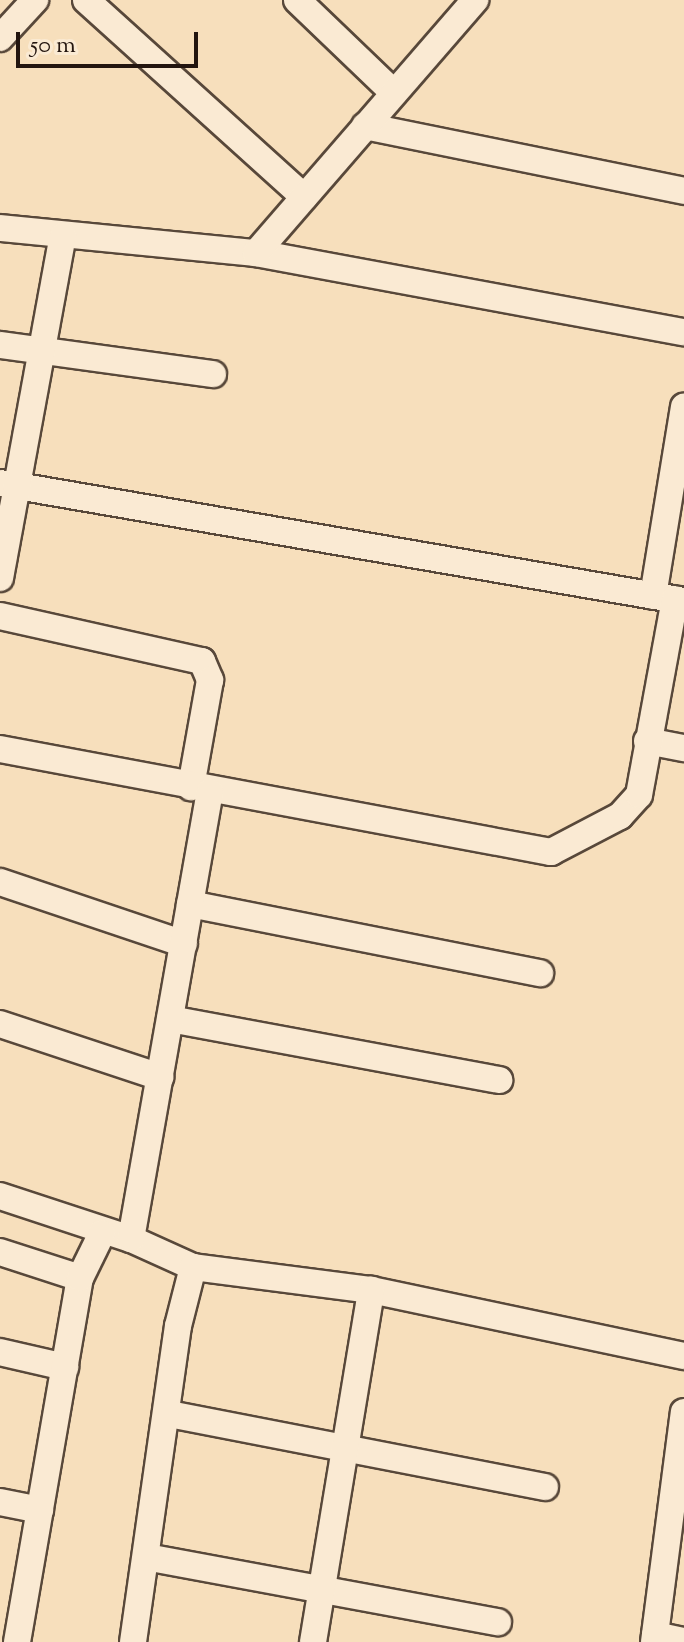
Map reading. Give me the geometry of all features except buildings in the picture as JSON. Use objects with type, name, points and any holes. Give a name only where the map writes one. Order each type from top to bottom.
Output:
[{"type":"street","points":[[0,38],[35,0]]},
{"type":"street","points":[[86,0],[304,197]]},
{"type":"street","points":[[297,0],[394,93]]},
{"type":"street","points":[[256,253],[475,0]]},
{"type":"street","points":[[365,126],[684,191]]},
{"type":"street","points":[[0,228],[256,253],[684,332]]},
{"type":"street","points":[[0,578],[8,484],[40,351],[63,236]]},
{"type":"street","points":[[0,345],[213,374]]},
{"type":"street","points":[[0,749],[200,790],[551,852],[634,806],[671,599],[684,407]]},
{"type":"street","points":[[8,484],[671,599]]},
{"type":"street","points":[[0,616],[202,661],[210,680],[190,904],[131,1239]]},
{"type":"street","points":[[647,741],[684,748]]},
{"type":"street","points":[[0,882],[184,944]]},
{"type":"street","points":[[190,904],[540,973]]},
{"type":"street","points":[[170,1019],[499,1080]]},
{"type":"street","points":[[0,1024],[160,1077]]},
{"type":"street","points":[[0,1196],[102,1233],[131,1239],[193,1267],[371,1290],[684,1356]]},
{"type":"street","points":[[17,1642],[80,1278],[102,1233]]},
{"type":"street","points":[[0,1252],[80,1278]]},
{"type":"street","points":[[133,1642],[169,1414],[178,1326],[193,1267]]},
{"type":"street","points":[[313,1642],[342,1448],[371,1290]]},
{"type":"street","points":[[0,1352],[65,1367]]},
{"type":"street","points":[[684,1412],[678,1505],[655,1638],[684,1641]]},
{"type":"street","points":[[169,1414],[545,1487]]},
{"type":"street","points":[[0,1502],[40,1510]]},
{"type":"street","points":[[146,1557],[498,1622]]}]
